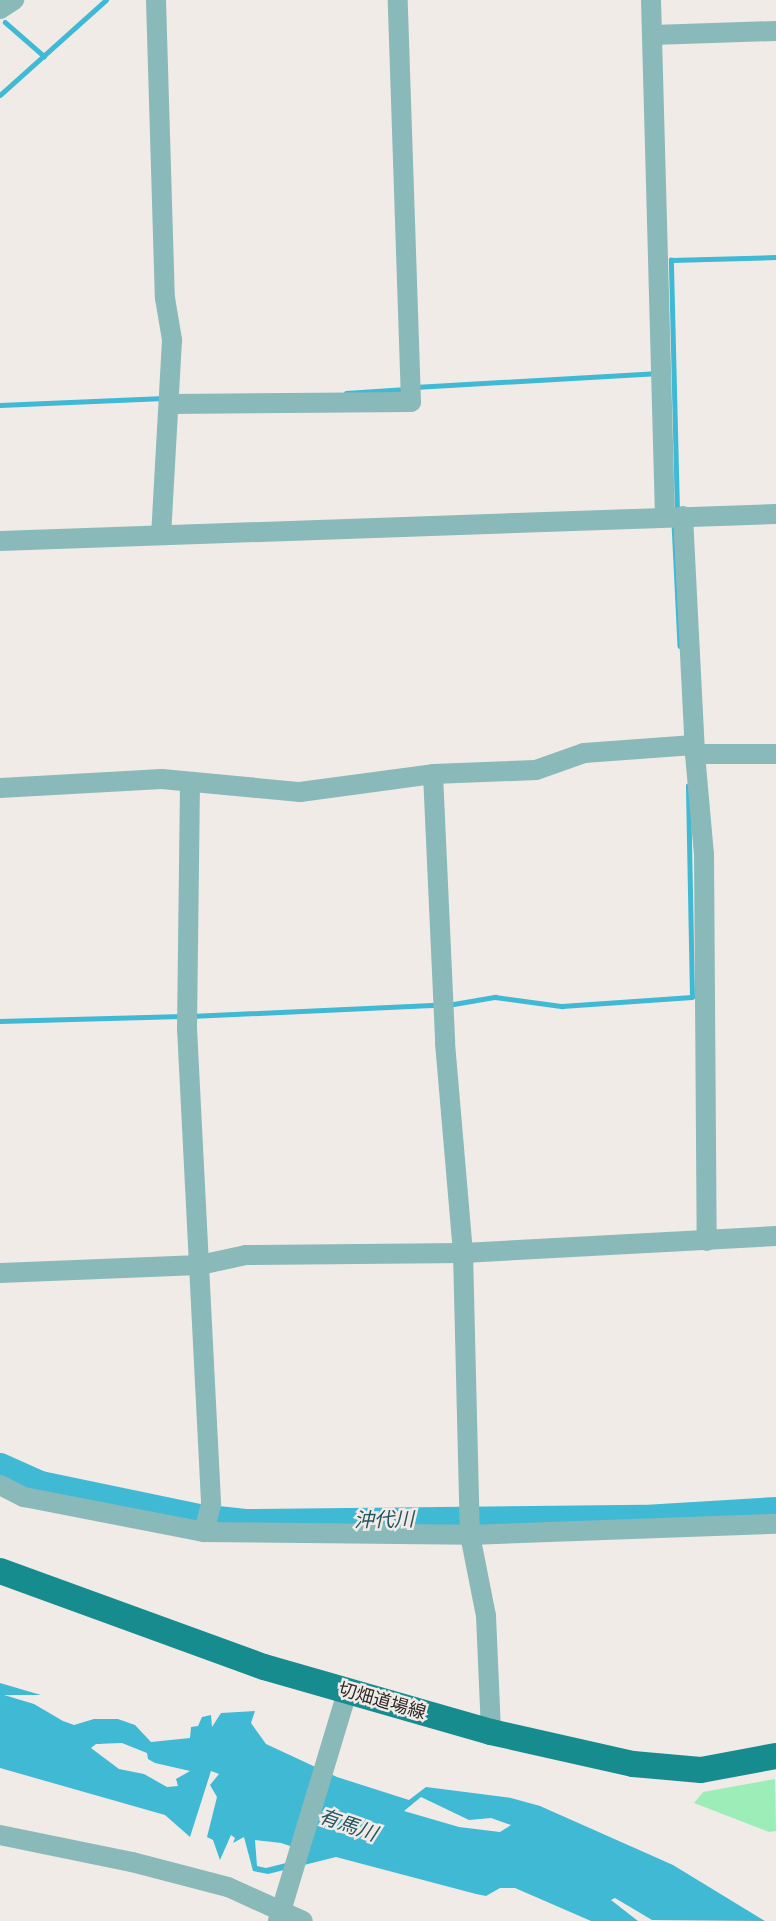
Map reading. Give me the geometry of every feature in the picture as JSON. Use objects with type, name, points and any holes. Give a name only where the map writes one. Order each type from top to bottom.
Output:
[{"type":"main road","name":"切畑道場線","points":[[0,1571],[264,1666],[491,1732],[633,1764],[701,1770],[776,1756]]},
{"type":"street","points":[[0,9],[14,0]]},
{"type":"street","points":[[156,0],[165,298],[172,340],[161,534]]},
{"type":"street","points":[[170,404],[411,402],[398,0]]},
{"type":"street","points":[[651,0],[674,517],[704,854],[707,1241]]},
{"type":"street","points":[[652,35],[776,31]]},
{"type":"street","points":[[0,541],[776,514]]},
{"type":"street","points":[[0,788],[162,779],[300,792],[433,774],[536,770],[584,753],[695,750],[776,754]]},
{"type":"street","points":[[433,774],[445,1043],[463,1253],[470,1535],[486,1617],[491,1732]]},
{"type":"street","points":[[190,783],[187,1028],[211,1504],[204,1532]]},
{"type":"street","points":[[0,1273],[200,1264],[246,1256],[463,1253],[776,1236]]},
{"type":"street","points":[[0,1485],[24,1497],[204,1532],[470,1535],[776,1524]]},
{"type":"street","points":[[282,1908],[347,1692]]},
{"type":"street","points":[[0,1835],[228,1887],[282,1908],[303,1921]]},
{"type":"green space","points":[[775,1779],[776,1831],[769,1832],[694,1803],[703,1792]]},
{"type":"water","name":"有馬川","points":[[0,1683],[41,1695],[4,1695],[34,1704],[63,1721],[74,1725],[94,1719],[118,1719],[135,1725],[151,1742],[190,1738],[191,1727],[198,1726],[202,1717],[211,1715],[212,1727],[221,1713],[255,1711],[251,1723],[266,1744],[337,1777],[409,1800],[426,1787],[511,1798],[540,1806],[673,1865],[765,1921],[652,1920],[615,1898],[611,1900],[638,1921],[591,1921],[515,1888],[500,1888],[486,1896],[336,1857],[268,1874],[253,1871],[244,1837],[233,1843],[235,1838],[231,1835],[220,1860],[213,1840],[207,1837],[217,1797],[210,1785],[219,1774],[211,1771],[190,1837],[165,1815],[0,1768]],"holes":[[[122,1743],[147,1753],[148,1759],[155,1763],[190,1771],[176,1779],[178,1786],[167,1787],[144,1774],[119,1769],[91,1748],[96,1744]],[[421,1797],[469,1820],[491,1818],[511,1825],[500,1832],[459,1827],[404,1811]],[[255,1840],[281,1843],[302,1850],[286,1863],[266,1868],[257,1866]]]},
{"type":"waterway","points":[[0,95],[106,0]]},
{"type":"waterway","points":[[5,22],[44,56]]},
{"type":"waterway","points":[[677,512],[671,260],[776,257]]},
{"type":"waterway","points":[[415,387],[655,373]]},
{"type":"waterway","points":[[346,393],[406,389]]},
{"type":"waterway","points":[[0,405],[164,398]]},
{"type":"waterway","points":[[674,523],[680,646]]},
{"type":"waterway","points":[[448,1005],[495,997],[562,1006],[692,997],[688,786]]},
{"type":"waterway","points":[[191,1016],[437,1005]]},
{"type":"waterway","points":[[0,1021],[182,1016]]},
{"type":"waterway","name":"沖代川","points":[[0,1466],[40,1484],[199,1517],[245,1522],[644,1518],[776,1510]]}]
